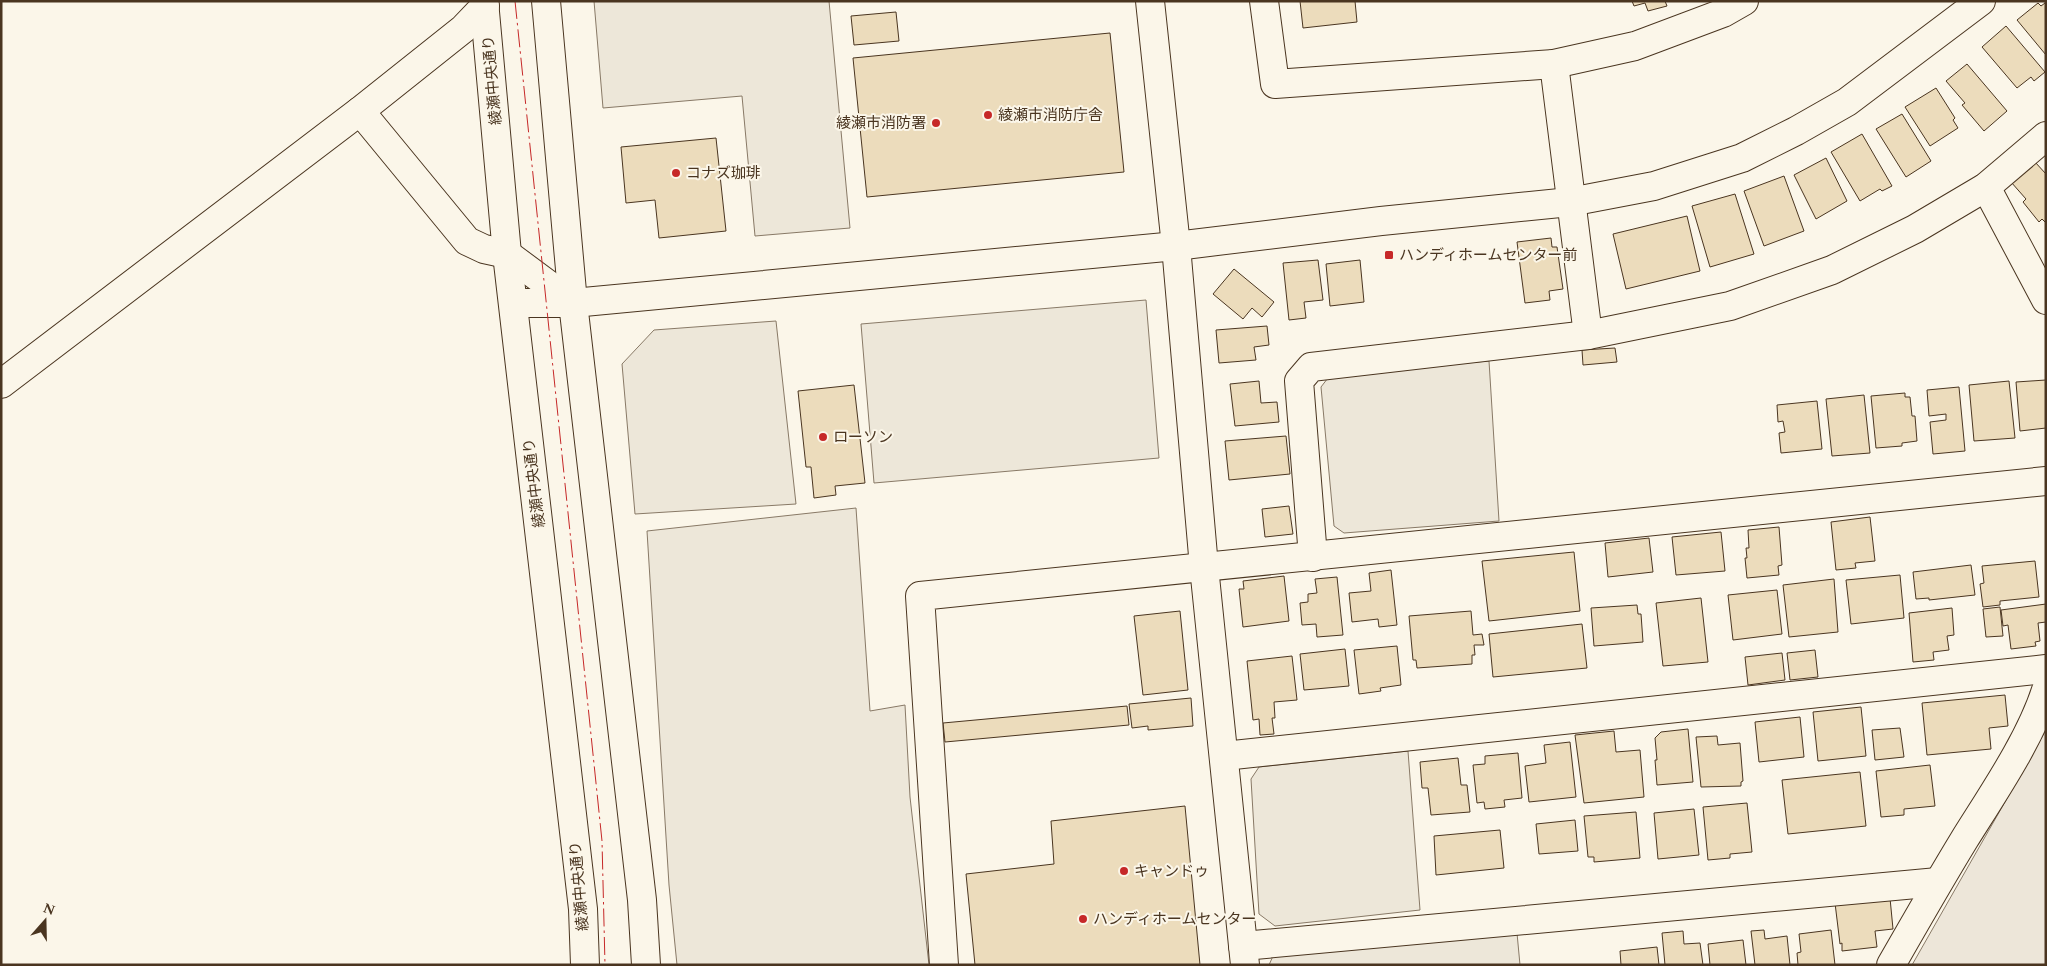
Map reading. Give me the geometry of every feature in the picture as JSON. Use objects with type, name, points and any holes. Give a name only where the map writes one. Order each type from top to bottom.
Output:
[{"type":"street","points":[[546,1],[573,302],[642,900],[646,965]]},
{"type":"street","points":[[1150,1],[1176,246],[1204,567],[1244,955],[1938,882]]},
{"type":"street","points":[[1264,1],[1275,84],[1554,64],[1635,46],[1723,12],[1744,1]]},
{"type":"street","points":[[514,303],[573,302],[1176,246],[1381,221],[1570,202],[1654,186],[1742,158],[1796,131],[1847,102],[1981,1]]},
{"type":"street","points":[[1,384],[360,111],[463,29],[485,4]]},
{"type":"street","name":"綾瀬中央通り","points":[[485,4],[507,254],[583,909],[585,965]]},
{"type":"street","points":[[1554,64],[1588,335]]},
{"type":"street","points":[[360,111],[467,241],[484,249],[507,254],[573,302]]},
{"type":"street","points":[[1314,557],[1299,381],[1311,367],[1588,335],[1730,306],[1832,270],[1915,229],[1986,187],[2046,136]]},
{"type":"street","points":[[1986,187],[2046,300]]},
{"type":"street","points":[[944,965],[920,596],[2046,481]]},
{"type":"street","points":[[1224,756],[2046,669]]},
{"type":"street","points":[[1891,965],[1938,882],[1996,789],[2039,711],[2046,690]]},
{"type":"shaded area","points":[[594,1],[829,1],[850,228],[755,236],[742,96],[603,108]]},
{"type":"shaded area","points":[[1146,300],[1159,458],[874,483],[861,324]]},
{"type":"shaded area","points":[[776,321],[796,504],[635,514],[622,364],[654,330]]},
{"type":"shaded area","points":[[1489,361],[1499,521],[1344,533],[1334,526],[1321,387],[1331,374]]},
{"type":"shaded area","points":[[856,508],[870,711],[905,705],[910,797],[929,965],[677,965],[669,885],[647,531]]},
{"type":"shaded area","points":[[2046,730],[2046,965],[1912,965]]},
{"type":"shaded area","points":[[1408,751],[1420,910],[1275,926],[1259,914],[1251,779],[1259,767]]},
{"type":"shaded area","points":[[1517,933],[1520,965],[1269,965],[1273,956]]},
{"type":"building","points":[[1300,1],[1355,1],[1357,22],[1303,28]]},
{"type":"building","points":[[1632,1],[1665,1],[1667,6],[1648,11],[1645,3],[1634,6]]},
{"type":"building","points":[[2038,3],[2041,6],[2045,3],[2046,5],[2046,55],[2017,20]]},
{"type":"building","points":[[896,12],[899,41],[854,45],[851,16]]},
{"type":"building","points":[[2006,26],[2045,72],[2034,81],[2031,77],[2017,88],[1982,47]]},
{"type":"building","name":"綾瀬市消防庁舎","points":[[1110,33],[1124,172],[867,197],[853,58]]},
{"type":"building","points":[[1967,64],[2007,111],[1984,131],[1962,105],[1965,103],[1946,81]]},
{"type":"building","points":[[1936,88],[1955,118],[1953,120],[1958,128],[1930,146],[1905,107]]},
{"type":"building","points":[[1902,114],[1931,161],[1906,177],[1876,129]]},
{"type":"building","points":[[1862,134],[1892,186],[1882,191],[1880,189],[1860,201],[1831,152]]},
{"type":"building","points":[[716,138],[726,231],[659,238],[655,200],[626,203],[621,147]]},
{"type":"building","points":[[1826,158],[1847,201],[1816,219],[1794,175]]},
{"type":"building","points":[[2035,162],[2046,174],[2046,223],[2042,219],[2039,222],[2023,202],[2026,199],[2011,182]]},
{"type":"building","points":[[1784,176],[1804,231],[1764,246],[1744,191]]},
{"type":"building","points":[[1735,194],[1754,254],[1710,267],[1692,206]]},
{"type":"building","points":[[1687,216],[1700,271],[1626,289],[1613,234]]},
{"type":"building","points":[[1551,238],[1552,247],[1557,247],[1563,289],[1549,291],[1550,300],[1525,303],[1517,242]]},
{"type":"building","points":[[1318,260],[1323,300],[1304,302],[1306,318],[1289,320],[1283,263]]},
{"type":"building","points":[[1360,260],[1364,302],[1330,306],[1326,264]]},
{"type":"building","points":[[1234,269],[1274,302],[1262,317],[1252,308],[1243,319],[1213,294]]},
{"type":"building","points":[[1267,326],[1269,345],[1254,347],[1256,360],[1219,363],[1216,330]]},
{"type":"building","points":[[1615,348],[1617,362],[1583,365],[1582,350]]},
{"type":"building","points":[[2046,380],[2046,428],[2020,431],[2016,382]]},
{"type":"building","points":[[1259,381],[1261,403],[1277,402],[1279,422],[1235,426],[1230,384]]},
{"type":"building","points":[[2009,381],[2015,438],[1974,441],[1969,385]]},
{"type":"building","points":[[854,385],[865,483],[835,486],[836,495],[814,498],[811,467],[806,467],[798,391]]},
{"type":"building","points":[[1959,387],[1965,451],[1933,454],[1930,422],[1946,420],[1946,414],[1929,416],[1927,390]]},
{"type":"building","points":[[1905,393],[1905,397],[1910,397],[1912,416],[1915,416],[1917,441],[1902,443],[1902,446],[1876,448],[1871,396]]},
{"type":"building","points":[[1864,395],[1870,453],[1832,456],[1826,399]]},
{"type":"building","points":[[1817,401],[1822,449],[1781,453],[1779,433],[1785,432],[1783,421],[1778,422],[1777,405]]},
{"type":"building","points":[[1286,436],[1290,474],[1229,480],[1225,441]]},
{"type":"building","points":[[1289,506],[1293,534],[1265,537],[1262,509]]},
{"type":"building","points":[[1870,517],[1875,561],[1855,563],[1856,568],[1836,570],[1831,522]]},
{"type":"building","points":[[1779,527],[1782,565],[1778,566],[1779,575],[1747,578],[1745,558],[1747,558],[1746,548],[1749,548],[1748,530]]},
{"type":"building","points":[[1721,532],[1725,571],[1676,575],[1672,537]]},
{"type":"building","points":[[1649,538],[1653,572],[1608,577],[1605,543]]},
{"type":"building","points":[[1574,552],[1580,611],[1489,621],[1482,561]]},
{"type":"building","points":[[2035,561],[2039,597],[2000,601],[2000,605],[1983,607],[1980,584],[1984,583],[1982,566]]},
{"type":"building","points":[[1971,565],[1975,595],[1929,600],[1929,598],[1916,599],[1913,572]]},
{"type":"building","points":[[1391,570],[1397,625],[1379,627],[1378,619],[1352,622],[1349,593],[1371,591],[1369,573]]},
{"type":"building","points":[[1900,575],[1904,618],[1851,624],[1846,580]]},
{"type":"building","points":[[1284,576],[1289,621],[1243,627],[1239,589],[1244,589],[1243,581]]},
{"type":"building","points":[[1337,577],[1343,635],[1317,637],[1316,624],[1302,625],[1300,603],[1308,602],[1308,594],[1317,593],[1315,579]]},
{"type":"building","points":[[1834,579],[1838,632],[1789,637],[1783,585]]},
{"type":"building","points":[[1777,590],[1782,634],[1733,640],[1728,595]]},
{"type":"building","points":[[1701,598],[1708,662],[1663,666],[1656,603]]},
{"type":"building","points":[[2046,604],[2046,622],[2038,623],[2040,641],[2035,642],[2036,646],[2011,649],[2008,625],[2003,626],[2001,610]]},
{"type":"building","points":[[1637,605],[1638,614],[1641,614],[1643,642],[1594,646],[1591,608]]},
{"type":"building","points":[[2000,607],[2003,636],[1986,637],[1983,609]]},
{"type":"building","points":[[1952,608],[1954,635],[1947,636],[1949,650],[1933,652],[1934,660],[1913,662],[1909,613]]},
{"type":"building","points":[[1180,611],[1188,690],[1143,695],[1134,616]]},
{"type":"building","points":[[1471,611],[1473,635],[1482,634],[1484,645],[1474,645],[1475,655],[1472,655],[1472,664],[1417,668],[1416,660],[1413,660],[1409,616]]},
{"type":"building","points":[[1582,624],[1587,668],[1493,677],[1489,634]]},
{"type":"building","points":[[1397,646],[1401,685],[1380,688],[1381,691],[1359,694],[1354,650]]},
{"type":"building","points":[[1345,649],[1349,686],[1304,690],[1300,654]]},
{"type":"building","points":[[1815,650],[1818,677],[1790,680],[1787,653]]},
{"type":"building","points":[[1782,653],[1785,680],[1748,685],[1745,657]]},
{"type":"building","points":[[1292,656],[1297,700],[1274,702],[1275,718],[1272,718],[1274,734],[1260,735],[1259,719],[1253,720],[1247,661]]},
{"type":"building","points":[[2005,695],[2008,726],[1989,728],[1991,749],[1927,755],[1922,703]]},
{"type":"building","points":[[1191,698],[1193,726],[1148,730],[1148,726],[1132,728],[1129,704]]},
{"type":"building","points":[[1127,706],[1129,725],[945,742],[943,723]]},
{"type":"building","points":[[1861,707],[1866,756],[1818,761],[1813,712]]},
{"type":"building","points":[[1800,717],[1804,757],[1759,762],[1755,722]]},
{"type":"building","points":[[1900,728],[1904,757],[1875,760],[1872,730]]},
{"type":"building","points":[[1688,729],[1693,782],[1657,785],[1655,738],[1661,732]]},
{"type":"building","points":[[1614,731],[1616,752],[1640,750],[1644,797],[1584,803],[1575,735]]},
{"type":"building","points":[[1717,736],[1718,745],[1740,743],[1743,781],[1741,786],[1701,787],[1696,737]]},
{"type":"building","points":[[1570,742],[1576,797],[1529,802],[1525,766],[1546,763],[1544,745]]},
{"type":"building","points":[[1518,753],[1522,798],[1504,800],[1505,807],[1485,809],[1484,802],[1477,803],[1473,765],[1485,764],[1485,756]]},
{"type":"building","points":[[1458,758],[1461,785],[1467,785],[1470,812],[1431,815],[1428,788],[1422,788],[1420,762]]},
{"type":"building","points":[[1930,765],[1935,806],[1904,809],[1904,815],[1881,817],[1876,771]]},
{"type":"building","points":[[1860,772],[1866,826],[1788,834],[1782,780]]},
{"type":"building","points":[[1747,803],[1752,852],[1730,854],[1730,858],[1708,860],[1703,807]]},
{"type":"building","name":"ハンディホームセンター","points":[[1185,806],[1200,965],[975,965],[966,874],[1054,864],[1051,821]]},
{"type":"building","points":[[1694,809],[1699,855],[1658,859],[1654,813]]},
{"type":"building","points":[[1636,812],[1640,858],[1594,862],[1594,857],[1588,857],[1584,816]]},
{"type":"building","points":[[1575,820],[1578,851],[1539,854],[1536,824]]},
{"type":"building","points":[[1500,830],[1504,868],[1436,875],[1434,836]]},
{"type":"building","points":[[1890,898],[1893,929],[1875,931],[1877,947],[1842,951],[1835,903]]},
{"type":"building","points":[[1764,930],[1765,939],[1787,936],[1790,965],[1755,965],[1751,931]]},
{"type":"building","points":[[1831,930],[1835,965],[1798,965],[1797,953],[1801,952],[1799,934]]},
{"type":"building","points":[[1683,931],[1684,944],[1700,943],[1703,965],[1665,965],[1662,933]]},
{"type":"building","points":[[1743,940],[1746,965],[1710,965],[1708,944]]},
{"type":"building","points":[[1657,947],[1659,965],[1621,965],[1620,951]]},
{"type":"power","points":[[515,1],[602,841],[605,965]]},
{"type":"place","name":"綾瀬市消防庁舎","points":[[988,115]]},
{"type":"place","name":"綾瀬市消防署","points":[[936,123]]},
{"type":"place","name":"コナズ珈琲","points":[[676,173]]},
{"type":"place","name":"ハンディホームセンター前","points":[[1389,255]]},
{"type":"place","name":"ローソン","points":[[823,437]]},
{"type":"place","name":"キャンドゥ","points":[[1124,871]]},
{"type":"place","name":"ハンディホームセンター","points":[[1083,919]]}]
